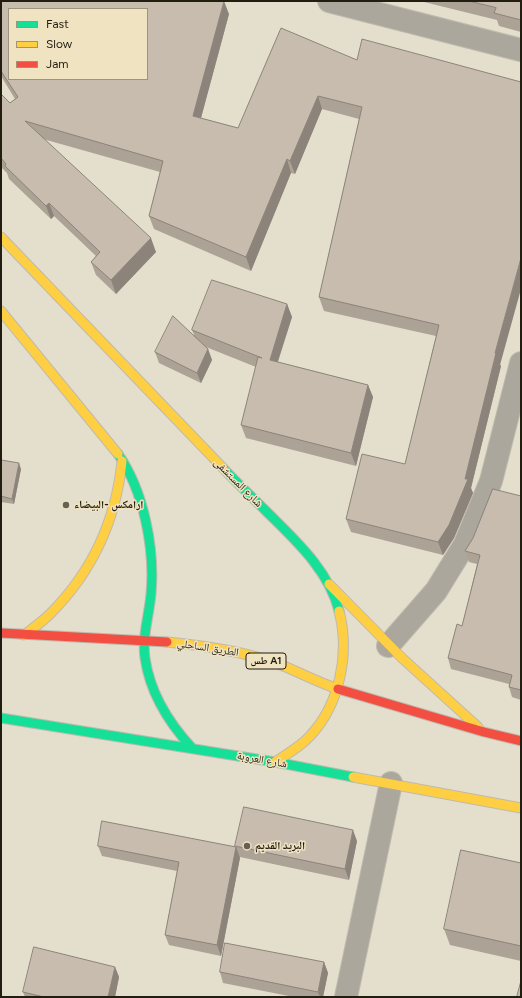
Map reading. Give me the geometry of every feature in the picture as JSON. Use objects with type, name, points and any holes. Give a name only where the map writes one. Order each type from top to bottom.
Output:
[{"type":"main road","name":"شارع المستشفى","points":[[1,237],[167,411],[303,549],[329,584],[337,605],[342,626],[344,647],[342,668],[337,689],[328,710],[315,730],[298,747],[275,762]]},
{"type":"main road","points":[[1,311],[66,389],[122,461],[135,486],[144,513],[152,566],[152,590],[144,640],[145,660],[156,699],[170,723],[192,748]]},
{"type":"main road","points":[[24,636],[50,614],[73,588],[92,560],[107,528],[117,495],[122,461]]},
{"type":"main road","points":[[329,584],[388,646],[435,690],[484,732]]},
{"type":"main road","name":"الطريق الساحلي","points":[[1,633],[24,636],[144,640],[197,646],[243,654],[275,663],[337,689],[484,732],[521,741]]},
{"type":"main road","name":"شارع العروبة","points":[[1,718],[275,762],[521,808]]},
{"type":"street","points":[[330,1],[521,50]]},
{"type":"street","points":[[388,646],[436,591],[464,544],[492,481],[521,363]]},
{"type":"street","points":[[346,997],[391,783]]},
{"type":"building","points":[[1,1],[224,1],[193,116],[238,128],[281,28],[357,60],[362,39],[521,82],[521,258],[495,353],[465,479],[468,479],[449,525],[438,542],[346,519],[362,454],[405,464],[439,325],[319,297],[362,107],[318,96],[290,161],[287,159],[246,257],[149,216],[163,161],[25,121],[151,238],[111,280],[91,262],[100,252],[49,203],[46,206],[5,166],[6,164],[1,158],[1,94],[10,103],[18,97],[1,71]]},
{"type":"building","points":[[469,1],[521,1],[521,20],[494,13],[496,8]]},
{"type":"building","points":[[212,280],[287,304],[270,360],[368,385],[351,453],[241,425],[258,357],[262,358],[192,330]]},
{"type":"building","points":[[173,316],[208,349],[197,373],[155,352]]},
{"type":"building","points":[[1,460],[19,463],[12,499],[1,496]]},
{"type":"building","points":[[493,489],[521,496],[521,690],[509,687],[512,675],[448,658],[457,624],[462,626],[480,555],[465,551],[473,538]]},
{"type":"building","points":[[244,807],[353,830],[345,869],[235,846]]},
{"type":"building","points":[[102,821],[236,847],[217,945],[165,935],[179,862],[98,846]]},
{"type":"building","points":[[461,850],[521,863],[521,946],[444,929]]},
{"type":"building","points":[[225,943],[324,962],[318,992],[220,972]]},
{"type":"building","points":[[34,947],[115,967],[108,997],[44,997],[23,992]]},
{"type":"building","points":[[521,981],[521,997],[517,997]]},
{"type":"traffic: fast","points":[[118,454],[135,485],[146,521],[149,540],[152,577],[144,642],[147,671],[161,706],[175,728],[192,748]]},
{"type":"traffic: fast","points":[[223,468],[310,556],[327,582],[339,611]]},
{"type":"traffic: fast","points":[[1,718],[275,762],[353,777]]},
{"type":"traffic: slow","points":[[1,237],[223,468]]},
{"type":"traffic: slow","points":[[1,311],[118,454]]},
{"type":"traffic: slow","points":[[24,635],[47,617],[65,598],[90,563],[108,524],[119,483],[122,461]]},
{"type":"traffic: slow","points":[[329,584],[402,658],[478,727]]},
{"type":"traffic: slow","points":[[275,762],[306,740],[329,709],[340,677],[343,661],[342,627],[339,611]]},
{"type":"traffic: slow","points":[[167,642],[194,645],[264,659],[338,689]]},
{"type":"traffic: slow","points":[[353,777],[521,808]]},
{"type":"traffic: jam","points":[[1,633],[167,642]]},
{"type":"traffic: jam","points":[[338,689],[484,732],[521,741]]},
{"type":"place","name":"ارامكس -البيضاء","points":[[66,505]]},
{"type":"place","name":"البريد القديم","points":[[247,846]]}]
